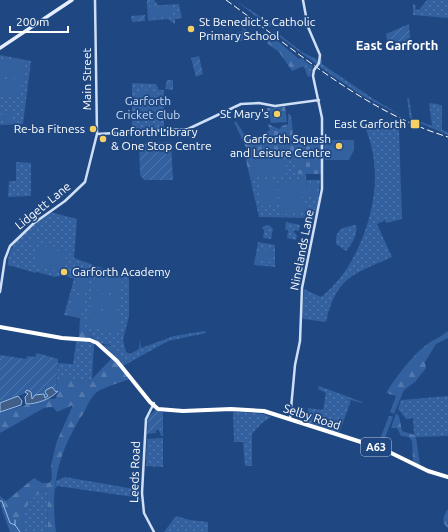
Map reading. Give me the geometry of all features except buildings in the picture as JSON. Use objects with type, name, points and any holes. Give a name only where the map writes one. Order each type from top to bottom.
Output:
[{"type":"highway","name":"Selby Road","points":[[0,327],[62,338],[90,340],[100,344],[117,361],[149,400],[155,405],[164,409],[190,411],[257,410],[383,449],[428,471],[448,477]]},
{"type":"main road","points":[[0,48],[72,0]]},
{"type":"street","name":"Main Street","points":[[95,0],[97,134]]},
{"type":"street","name":"Ninelands Lane","points":[[290,421],[300,341],[302,288],[322,189],[322,118],[314,70],[319,63],[320,54],[308,27],[303,0]]},
{"type":"street","points":[[97,134],[188,129],[241,104],[275,106],[318,100]]},
{"type":"street","name":"Lidgett Lane","points":[[0,292],[5,260],[10,246],[38,219],[65,201],[84,184],[97,134]]},
{"type":"street","name":"Leeds Road","points":[[154,532],[145,516],[142,503],[146,420],[149,411],[155,405]]},
{"type":"green space","points":[[147,0],[154,0],[159,6],[147,6]]},
{"type":"green space","points":[[427,0],[448,0],[448,18],[413,15],[413,3],[416,7],[415,9],[419,10]]},
{"type":"green space","points":[[236,1],[272,24],[270,27]]},
{"type":"green space","points":[[179,4],[182,18],[175,19],[175,24],[168,19],[148,21],[147,6]]},
{"type":"green space","points":[[171,6],[172,17],[149,18],[149,7]]},
{"type":"green space","points":[[145,15],[145,21],[132,22],[131,16]]},
{"type":"green space","points":[[409,24],[411,50],[388,47],[386,34]]},
{"type":"green space","points":[[241,27],[253,34],[250,40],[240,41],[237,32],[244,31]]},
{"type":"green space","points":[[275,31],[302,52],[318,60],[320,63],[322,58],[322,64],[372,98],[402,116],[363,96],[330,74],[274,33]]},
{"type":"green space","points":[[272,36],[299,59],[301,58],[314,68],[306,65],[292,71],[279,52],[267,43]]},
{"type":"green space","points":[[0,55],[31,61],[23,124],[0,125]]},
{"type":"green space","points":[[199,56],[203,74],[196,77],[191,58]]},
{"type":"green space","points":[[0,60],[25,62],[24,79],[0,77]]},
{"type":"green space","points":[[306,65],[312,68],[311,76],[308,77],[304,67],[301,66]]},
{"type":"green space","points":[[0,79],[22,81],[21,96],[0,95]]},
{"type":"green space","points":[[167,80],[173,80],[173,90],[165,89]]},
{"type":"green space","name":"Garforth Cricket Club","points":[[132,83],[156,84],[159,90],[164,90],[164,129],[135,131],[132,127]]},
{"type":"green space","points":[[148,90],[158,94],[162,104],[158,114],[148,118],[138,114],[134,104],[138,94]]},
{"type":"green space","points":[[407,98],[409,98],[412,118],[432,126],[429,103],[442,106],[442,130],[448,132],[448,135],[410,119]]},
{"type":"green space","points":[[285,106],[287,122],[271,123],[269,116],[267,116],[267,108],[281,108]]},
{"type":"green space","points":[[12,112],[12,123],[3,123],[2,113]]},
{"type":"green space","points":[[288,114],[290,114],[292,122],[293,141],[321,143],[321,174],[295,174],[295,161],[288,159],[254,159],[254,141],[269,131],[279,131],[282,126],[288,124]]},
{"type":"green space","points":[[236,121],[244,134],[253,140],[270,130],[268,124],[279,129],[282,126],[286,128],[254,141],[255,177],[251,182],[245,156],[248,152],[234,122]]},
{"type":"green space","points":[[364,123],[399,128],[402,219],[386,223],[385,220],[377,224],[392,257],[349,278],[336,294],[330,306],[326,322],[303,319],[304,289],[321,297],[334,285],[345,271],[355,254],[369,217],[375,179],[374,162]]},
{"type":"green space","name":"Garforth Squash and Leisure Centre","points":[[324,140],[354,140],[354,150],[349,160],[325,160]]},
{"type":"green space","points":[[171,142],[173,180],[144,180],[140,175],[139,144]]},
{"type":"green space","points":[[254,159],[288,159],[295,161],[295,174],[306,174],[306,180],[320,180],[318,206],[314,218],[259,217],[251,182],[255,177]]},
{"type":"green space","points":[[256,160],[286,160],[286,176],[257,176]]},
{"type":"green space","points":[[16,162],[31,163],[31,196],[8,197],[9,181],[16,181]]},
{"type":"green space","points":[[277,179],[278,205],[261,206],[259,180]]},
{"type":"green space","points":[[307,181],[308,197],[279,198],[278,182]]},
{"type":"green space","points":[[311,181],[317,181],[315,197],[309,196]]},
{"type":"green space","points":[[280,198],[305,198],[306,213],[281,214]]},
{"type":"green space","name":"Garforth Academy","points":[[50,212],[77,219],[74,258],[129,278],[129,316],[123,340],[126,352],[130,354],[139,349],[140,338],[141,348],[174,336],[205,331],[206,333],[168,341],[123,366],[121,364],[124,359],[110,345],[95,340],[88,332],[80,318],[64,315],[74,279],[63,275],[55,277],[36,273],[8,265],[11,249],[16,242],[29,228]]},
{"type":"green space","points":[[286,222],[300,225],[299,231],[294,230],[297,235],[296,240],[287,238],[288,230],[285,229]]},
{"type":"green space","points":[[269,225],[273,229],[271,239],[263,238],[264,231],[262,227]]},
{"type":"green space","points":[[356,225],[355,236],[346,251],[336,244],[337,235],[341,229]]},
{"type":"green space","points":[[33,240],[72,252],[72,254],[32,242]]},
{"type":"green space","points":[[258,242],[275,245],[275,267],[254,265]]},
{"type":"green space","points":[[39,246],[67,254],[61,272],[34,264]]},
{"type":"green space","points":[[260,249],[273,251],[272,262],[257,260]]},
{"type":"green space","points":[[97,272],[123,278],[119,295],[93,289]]},
{"type":"green space","points":[[79,273],[90,275],[86,292],[75,290]]},
{"type":"green space","points":[[93,291],[121,298],[117,313],[90,306]]},
{"type":"green space","points":[[73,295],[86,298],[81,317],[69,313]]},
{"type":"green space","points":[[91,308],[121,315],[117,333],[87,326]]},
{"type":"green space","points":[[80,318],[92,338],[79,337]]},
{"type":"green space","points":[[448,331],[448,338],[436,344],[425,362],[426,368],[415,382],[404,390],[394,414],[390,412],[396,396],[386,393],[395,380],[419,351]]},
{"type":"green space","points":[[63,340],[94,343],[92,379],[84,383],[67,377],[56,385],[58,363],[73,364],[76,342]]},
{"type":"green space","points":[[103,345],[112,346],[124,359],[122,363]]},
{"type":"green space","points":[[37,353],[58,359],[56,385],[58,391],[56,392],[54,389],[47,393],[48,396],[45,398],[34,395],[32,399],[31,392],[25,392],[26,393],[0,403],[0,355],[26,359],[27,356],[35,357]]},
{"type":"green space","points":[[112,358],[130,379],[102,389],[94,395],[67,442],[55,485],[54,516],[56,532],[48,532],[47,489],[35,496],[27,506],[23,518],[24,532],[10,532],[2,510],[0,496],[6,501],[34,478],[42,483],[49,483],[52,479],[51,465],[57,441],[73,405],[57,412],[53,407],[44,408],[0,433],[0,412],[48,399],[55,399],[58,391],[56,385],[58,380],[67,377],[84,383],[92,379]]},
{"type":"green space","points":[[319,386],[362,402],[348,399],[351,401],[339,433],[306,422],[308,408],[323,410],[326,393],[318,389]]},
{"type":"green space","points":[[448,396],[448,436],[416,437],[414,434],[413,418],[406,419],[398,409],[401,400]]},
{"type":"green space","points":[[155,410],[163,412],[163,436],[161,436],[159,430],[156,430],[156,433],[147,434],[148,417]]},
{"type":"green space","points":[[233,411],[263,414],[271,417],[262,423],[252,434],[252,466],[245,466],[243,442],[234,442]]},
{"type":"green space","points":[[396,413],[399,416],[402,431],[415,435],[416,437],[420,465],[413,461],[412,441],[409,437],[401,436],[397,428],[391,428]]},
{"type":"green space","points":[[389,416],[393,417],[382,446],[378,444]]},
{"type":"green space","points":[[163,438],[163,467],[146,466],[147,439]]},
{"type":"green space","points":[[65,477],[140,490],[140,498],[58,486],[55,488],[56,481]]},
{"type":"green space","points":[[47,489],[48,532],[24,532],[23,518],[27,506],[35,496]]},
{"type":"green space","points":[[448,509],[448,528],[444,524],[444,519]]},
{"type":"green space","points":[[176,516],[190,520],[208,522],[208,532],[164,532]]},
{"type":"shaded area","points":[[52,387],[56,392],[58,391],[48,399],[26,404],[25,397],[28,394],[25,392],[27,390],[31,392],[32,399],[35,395],[44,394],[45,398],[48,396],[45,392],[46,390]]},
{"type":"shaded area","points":[[18,396],[22,401],[21,405],[0,412],[0,403]]},
{"type":"waterway","points":[[0,501],[2,501],[10,523],[15,525],[20,532]]},
{"type":"waterway","points":[[15,520],[15,525]]},
{"type":"railway","points":[[226,0],[305,59],[359,96],[387,112],[417,126],[448,137]]},
{"type":"place","name":"St Benedict's Catholic Primary School","points":[[191,29]]},
{"type":"place","name":"St Mary's","points":[[277,114]]},
{"type":"place","name":"East Garforth","points":[[415,124]]},
{"type":"place","name":"Re-ba Fitness","points":[[93,129]]},
{"type":"place","name":"Garforth Library & One Stop Centre","points":[[103,139]]},
{"type":"place","name":"Garforth Squash and Leisure Centre","points":[[339,146]]},
{"type":"place","name":"Garforth Academy","points":[[64,272]]},
{"type":"district","name":"East Garforth","points":[[397,45]]}]
